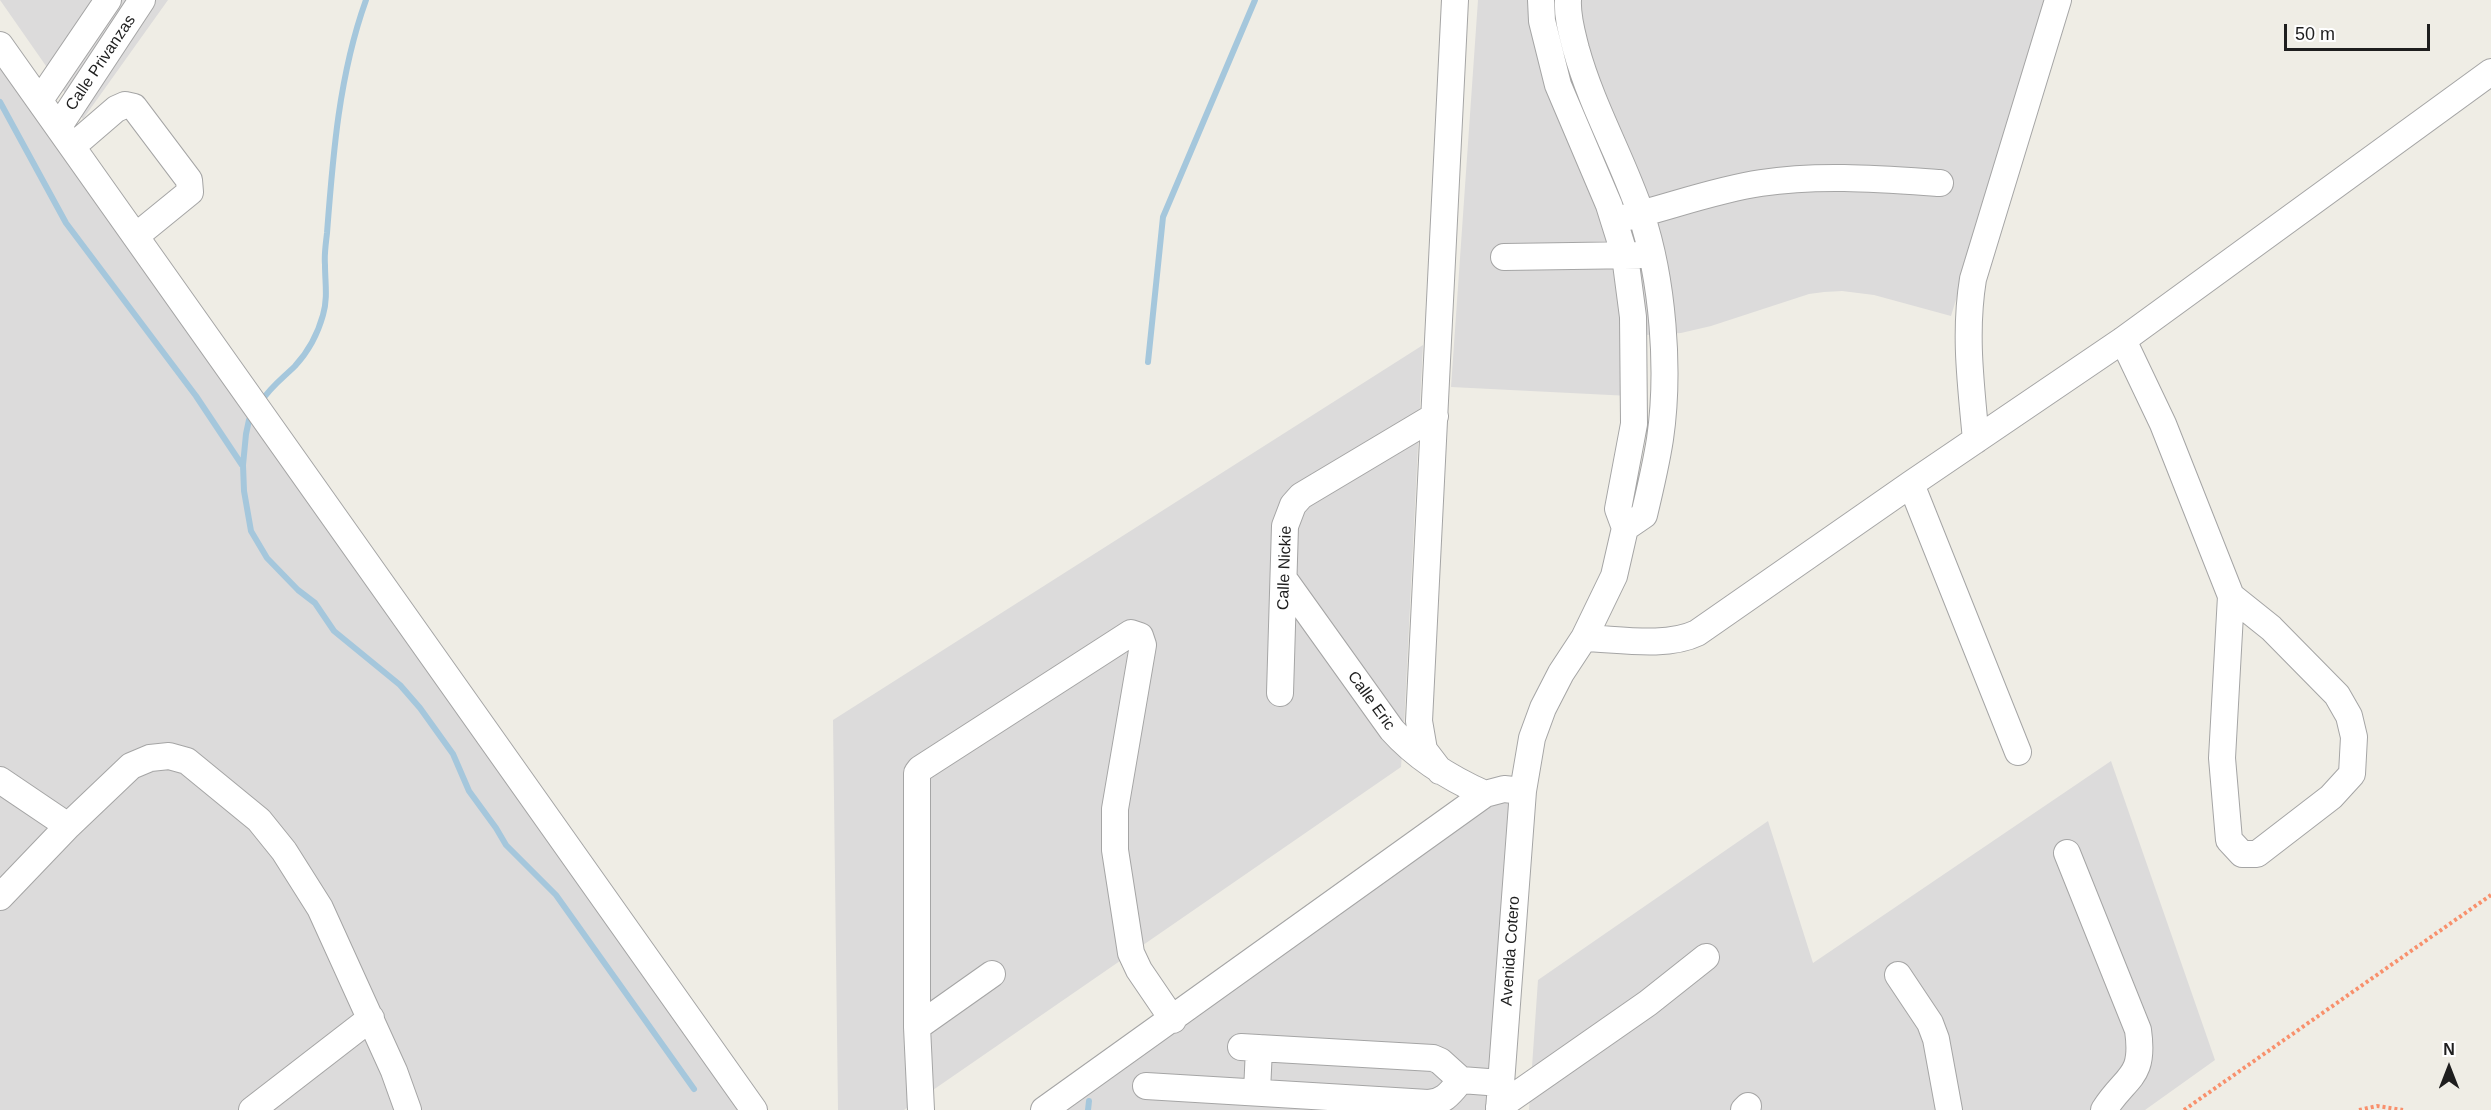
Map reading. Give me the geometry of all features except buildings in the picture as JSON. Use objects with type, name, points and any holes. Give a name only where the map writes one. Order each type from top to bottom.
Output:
[{"type":"street","name":"Calle Privanzas","points":[[40,100],[108,0]]},
{"type":"street","name":"Calle Privanzas","points":[[66,136],[142,0]]},
{"type":"street","points":[[1440,771],[1424,750],[1419,726],[1455,0]]},
{"type":"street","points":[[1542,0],[1542,21],[1558,85],[1614,221],[1625,256],[1633,317],[1635,376],[1634,424],[1617,509],[1625,528],[1644,515],[1660,438],[1664,369],[1661,310],[1652,254],[1641,214],[1585,81],[1571,28],[1568,0]]},
{"type":"street","points":[[1976,440],[1968,339],[1968,312],[1973,279],[2058,0]]},
{"type":"street","points":[[0,45],[754,1110]]},
{"type":"street","points":[[1584,638],[1667,641],[1689,637],[2123,340],[2491,72]]},
{"type":"street","points":[[66,136],[125,105],[134,107],[189,180],[190,192],[136,236]]},
{"type":"street","points":[[1614,221],[1706,195],[1807,178],[1862,178],[1940,183]]},
{"type":"street","points":[[1504,257],[1652,254]]},
{"type":"street","points":[[2123,340],[2163,424],[2231,596],[2222,758],[2224,805],[2229,840],[2242,854],[2257,854],[2331,797],[2352,774],[2354,737],[2349,716],[2337,695],[2271,628],[2231,596]]},
{"type":"street","name":"Calle Nickie","points":[[1280,693],[1285,526],[1293,505],[1301,496],[1435,416]]},
{"type":"street","points":[[1911,483],[2018,752]]},
{"type":"street","name":"Avenida Cotero","points":[[1500,1100],[1523,791],[1532,738],[1540,715],[1561,673],[1584,638],[1614,576],[1625,528]]},
{"type":"street","name":"Calle Eric","points":[[1284,579],[1392,730],[1440,771],[1485,794]]},
{"type":"street","points":[[921,1110],[917,1027],[917,773],[1131,633],[1138,634],[1143,645],[1115,808],[1115,850],[1131,952],[1139,970],[1173,1020]]},
{"type":"street","points":[[0,897],[68,826],[131,766],[150,758],[169,756],[187,762],[260,820],[284,851],[320,908],[371,1018],[408,1110]]},
{"type":"street","points":[[0,780],[68,826]]},
{"type":"street","points":[[1044,1110],[1173,1020],[1485,794],[1504,789],[1523,791]]},
{"type":"street","points":[[2067,853],[2138,1030],[2139,1064],[2132,1077],[2104,1110]]},
{"type":"street","points":[[1257,1092],[1250,1047],[1432,1059],[1440,1061],[1461,1080],[1500,1100],[1648,1003],[1706,957]]},
{"type":"street","points":[[917,1027],[992,974]]},
{"type":"street","points":[[1898,975],[1930,1023],[1936,1039],[1949,1110]]},
{"type":"street","points":[[252,1110],[371,1018]]},
{"type":"street","points":[[1146,1086],[1438,1103],[1445,1099],[1461,1080]]},
{"type":"path","points":[[2184,1110],[2491,895]]},
{"type":"path","points":[[2359,1110],[2377,1106],[2403,1110]]},
{"type":"shaded area","points":[[0,0],[168,0],[83,119]]},
{"type":"shaded area","points":[[1478,0],[2047,0],[1951,316],[1874,295],[1842,291],[1824,292],[1809,294],[1711,326],[1681,333],[1630,336],[1630,396],[1451,387]]},
{"type":"shaded area","points":[[0,45],[754,1110],[0,1110]]},
{"type":"shaded area","points":[[1423,345],[1401,767],[904,1110],[838,1110],[833,720]]},
{"type":"shaded area","points":[[2111,761],[2215,1060],[2145,1110],[1529,1110],[1538,980],[1768,821],[1813,963]]},
{"type":"shaded area","points":[[1523,791],[1499,1110],[1044,1110],[1485,794]]},
{"type":"waterway","points":[[261,402],[304,355],[325,309],[325,253],[339,115],[349,57],[366,0]]},
{"type":"waterway","points":[[1148,362],[1163,217],[1255,0]]},
{"type":"waterway","points":[[0,102],[66,223],[196,396],[242,465]]},
{"type":"waterway","points":[[253,413],[246,434],[243,465],[244,491],[251,531],[267,558],[298,590],[315,603],[334,631],[400,685],[420,708],[453,754],[469,791],[506,845],[556,895],[694,1089]]},
{"type":"waterway","points":[[1088,1110],[1089,1101]]}]
